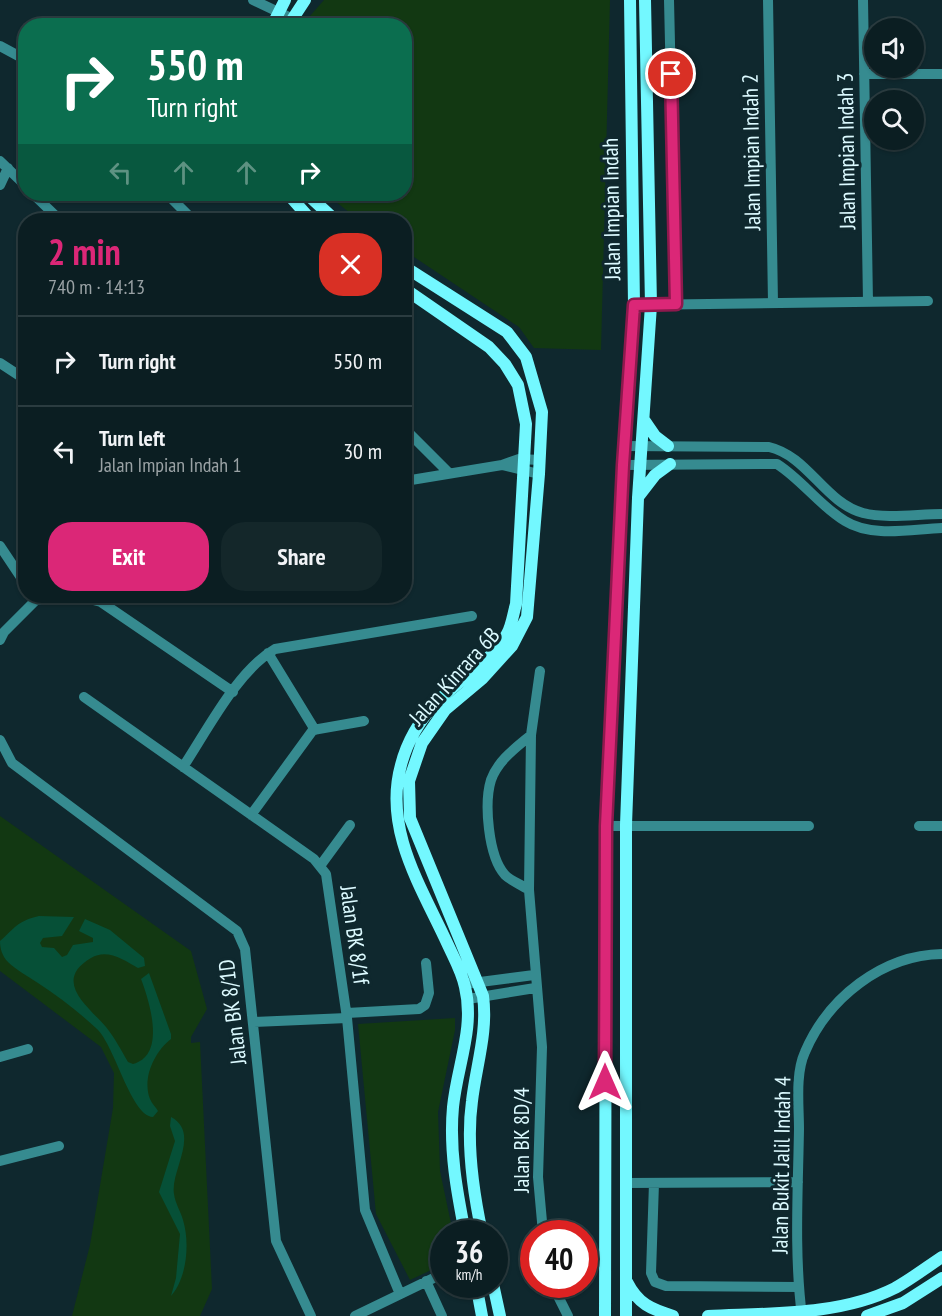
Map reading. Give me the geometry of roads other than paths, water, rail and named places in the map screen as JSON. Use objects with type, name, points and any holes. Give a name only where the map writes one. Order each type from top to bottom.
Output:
[{"type":"street","points":[[253,0],[285,18]]},
{"type":"street","points":[[275,18],[285,0]]},
{"type":"street","points":[[293,18],[305,0]]},
{"type":"street","name":"Jalan Impian Indah","points":[[605,1316],[606,826],[624,446],[634,305],[630,0]]},
{"type":"street","name":"Jalan Impian Indah","points":[[626,1316],[626,825],[638,498],[651,305],[645,0]]},
{"type":"street","points":[[669,0],[676,304]]},
{"type":"street","name":"Jalan Impian Indah 2","points":[[768,0],[773,303]]},
{"type":"street","name":"Jalan Impian Indah 3","points":[[863,0],[864,74]]},
{"type":"street","points":[[0,46],[18,56]]},
{"type":"street","points":[[924,74],[942,74]]},
{"type":"street","name":"Jalan Impian Indah 3","points":[[864,78],[867,302]]},
{"type":"street","points":[[0,184],[4,165]]},
{"type":"street","points":[[4,165],[18,178]]},
{"type":"street","points":[[40,201],[53,213]]},
{"type":"street","points":[[174,201],[186,213]]},
{"type":"street","points":[[294,201],[305,213]]},
{"type":"street","points":[[315,201],[327,213]]},
{"type":"street","name":"Jalan Kinrara 6B","points":[[412,271],[507,332],[526,357],[542,412],[540,474],[527,617],[512,645],[482,679],[446,710],[428,734],[422,743],[409,781],[410,818],[479,981],[483,996],[485,1013],[471,1102],[471,1153],[480,1220]]},
{"type":"street","name":"Jalan Kinrara 6B","points":[[412,294],[489,347],[506,364],[518,385],[525,407],[516,604],[508,632],[498,648],[436,702],[418,724],[408,744],[396,784],[397,825],[405,851],[465,984],[468,999],[468,1035],[453,1107],[452,1147],[455,1185],[462,1220]]},
{"type":"street","points":[[634,305],[928,301]]},
{"type":"street","points":[[0,363],[18,375]]},
{"type":"street","points":[[644,420],[655,436],[668,446]]},
{"type":"street","points":[[412,436],[448,472]]},
{"type":"street","points":[[624,446],[769,447],[789,454],[840,501],[861,513],[942,514]]},
{"type":"street","points":[[412,480],[448,472],[502,465],[524,465],[540,460]]},
{"type":"street","points":[[638,498],[656,475],[670,464]]},
{"type":"street","points":[[623,465],[777,464],[791,473],[845,521],[861,528],[879,531],[942,528]]},
{"type":"street","points":[[524,465],[540,474]]},
{"type":"street","points":[[0,546],[18,573]]},
{"type":"street","points":[[0,640],[4,632],[30,603]]},
{"type":"street","points":[[102,603],[233,692]]},
{"type":"street","points":[[183,767],[233,692],[268,653],[284,646],[472,616]]},
{"type":"street","points":[[268,653],[315,730]]},
{"type":"street","name":"Jalan BK 8D/4","points":[[540,671],[531,735],[529,890],[535,988],[542,1047],[538,1176],[542,1220]]},
{"type":"street","name":"Jalan BK 8/1f","points":[[84,697],[314,858],[326,874],[347,1016],[365,1210],[400,1294]]},
{"type":"street","points":[[251,815],[315,730],[364,721]]},
{"type":"street","points":[[529,890],[505,874],[495,855],[488,819],[492,779],[508,753],[531,735]]},
{"type":"street","name":"Jalan BK 8/1D","points":[[0,740],[12,763],[237,931],[245,949],[276,1241],[311,1316]]},
{"type":"street","points":[[320,866],[351,825]]},
{"type":"street","points":[[606,826],[809,826]]},
{"type":"street","points":[[919,826],[942,826]]},
{"type":"street","name":"Jalan Bukit Jalil Indah 4","points":[[802,1314],[799,1287],[798,1182],[800,1077],[804,1054],[834,1005],[867,977],[899,962],[926,954],[942,954]]},
{"type":"street","points":[[254,1022],[419,1009],[425,1005],[429,993],[426,963]]},
{"type":"street","points":[[465,984],[534,975]]},
{"type":"street","points":[[468,999],[535,988]]},
{"type":"street","points":[[0,1057],[28,1049]]},
{"type":"street","points":[[0,1161],[58,1146]]},
{"type":"street","points":[[626,1183],[798,1182]]},
{"type":"street","points":[[654,1183],[651,1274],[655,1282],[666,1286],[799,1287]]},
{"type":"street","points":[[708,1316],[802,1314],[854,1303],[886,1292],[942,1257]]},
{"type":"street","points":[[626,1278],[633,1293],[646,1306],[673,1316]]},
{"type":"street","points":[[867,1316],[903,1303],[942,1278]]},
{"type":"street","points":[[355,1316],[430,1279]]},
{"type":"street","points":[[426,1281],[442,1316]]},
{"type":"street","points":[[479,1298],[482,1316]]},
{"type":"street","points":[[496,1298],[501,1316]]},
{"type":"street","points":[[559,1298],[568,1316]]}]
